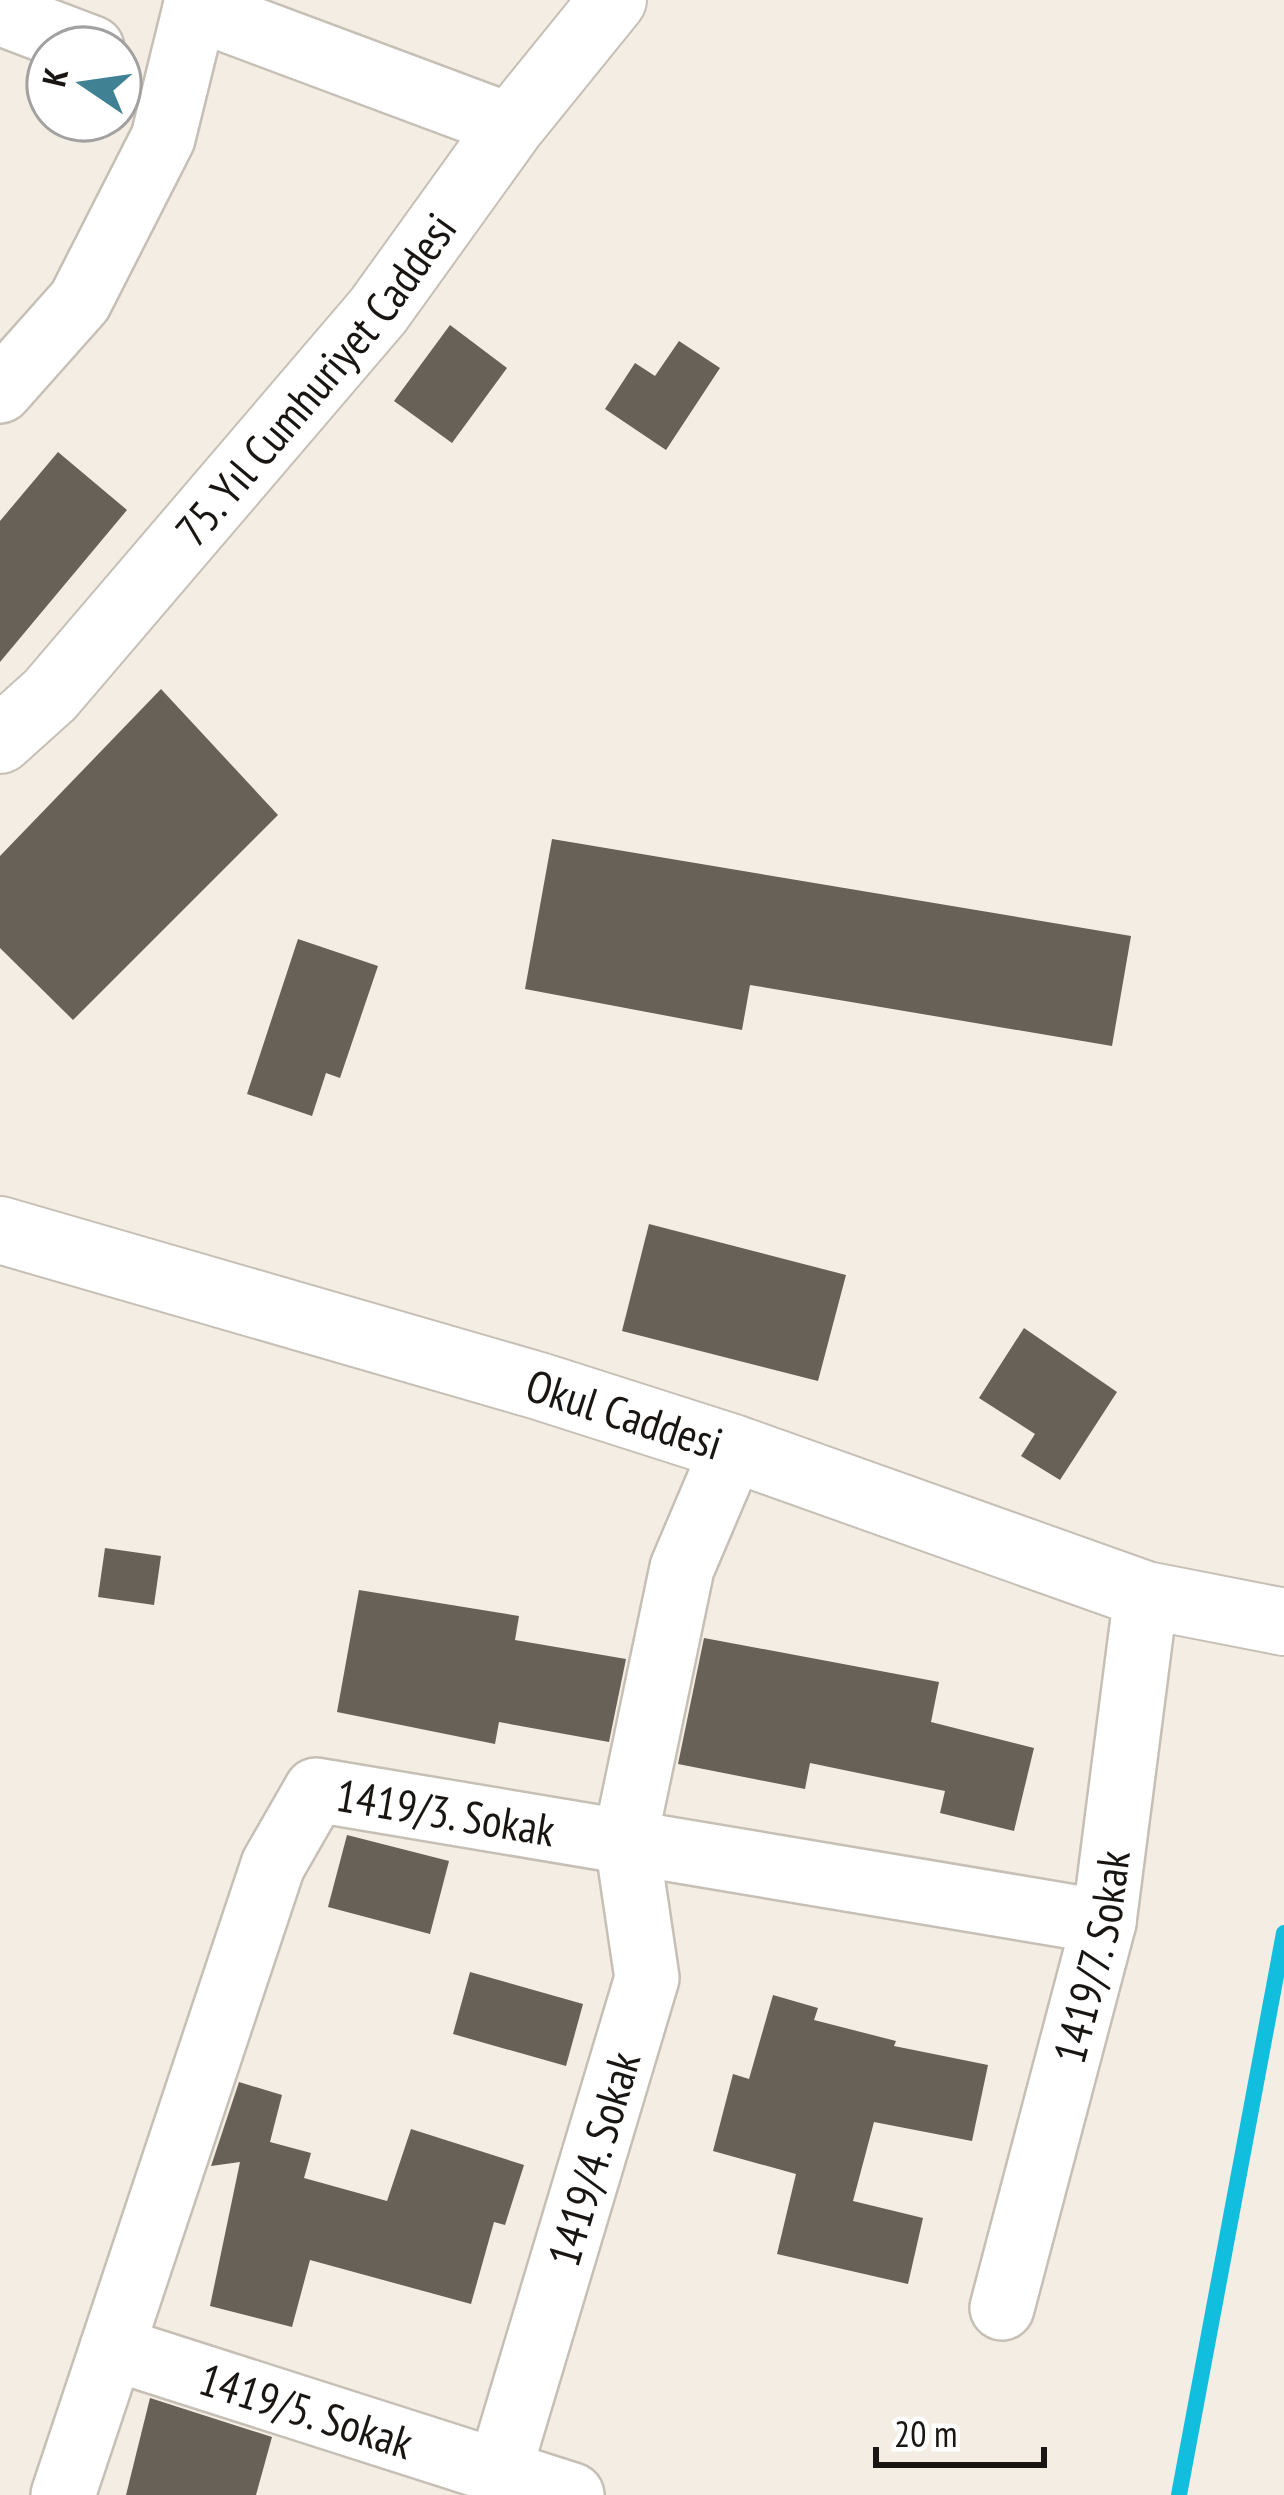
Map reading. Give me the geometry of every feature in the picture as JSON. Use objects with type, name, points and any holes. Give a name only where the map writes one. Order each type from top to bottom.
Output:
[{"type":"street","name":"75. Yıl Cumhuriyet Caddesi","points":[[0,740],[50,695],[378,311],[511,126],[613,0]]},
{"type":"street","points":[[0,391],[80,301],[163,138],[196,4],[511,126]]},
{"type":"street","points":[[0,13],[29,24]]},
{"type":"street","points":[[144,67],[178,80]]},
{"type":"street","name":"Okul Caddesi","points":[[0,1230],[733,1448],[1146,1595],[1264,1616]]},
{"type":"street","name":"1419/4. Sokak","points":[[499,2472],[647,1978],[627,1843],[682,1568],[733,1448]]},
{"type":"street","name":"1419/7. Sokak","points":[[1002,2308],[1104,1922],[1146,1595]]},
{"type":"street","name":"1419/3. Sokak","points":[[63,2495],[273,1865],[316,1790],[1104,1922]]},
{"type":"street","name":"1419/5. Sokak","points":[[112,2348],[572,2495]]},
{"type":"building","points":[[450,325],[507,368],[452,443],[394,401]]},
{"type":"building","points":[[679,341],[720,368],[666,450],[605,409],[635,363],[655,376]]},
{"type":"building","points":[[58,452],[127,510],[0,662],[0,521]]},
{"type":"building","points":[[161,689],[278,815],[73,1020],[0,948],[0,856]]},
{"type":"building","points":[[552,839],[1131,936],[1112,1046],[750,985],[742,1030],[525,989]]},
{"type":"building","points":[[298,939],[378,966],[340,1078],[326,1073],[312,1116],[247,1094]]},
{"type":"building","points":[[649,1224],[846,1275],[818,1381],[622,1331]]},
{"type":"building","points":[[1024,1328],[1117,1392],[1060,1480],[1021,1456],[1035,1434],[979,1398]]},
{"type":"building","points":[[105,1548],[161,1556],[154,1605],[98,1597]]},
{"type":"building","points":[[359,1590],[519,1616],[515,1640],[626,1659],[609,1742],[499,1722],[495,1744],[337,1712]]},
{"type":"building","points":[[704,1638],[939,1682],[931,1722],[1034,1748],[1014,1831],[940,1813],[945,1791],[810,1763],[805,1789],[678,1764]]},
{"type":"building","points":[[347,1835],[449,1861],[430,1934],[328,1907]]},
{"type":"building","points":[[470,1972],[583,2004],[566,2066],[453,2034]]},
{"type":"building","points":[[773,1995],[818,2008],[814,2020],[896,2041],[894,2046],[988,2065],[972,2141],[874,2122],[853,2201],[923,2218],[908,2284],[777,2254],[796,2174],[713,2151],[733,2074],[749,2079]]},
{"type":"building","points":[[239,2082],[282,2095],[270,2142],[311,2153],[304,2178],[387,2201],[411,2129],[524,2165],[505,2225],[494,2222],[471,2304],[310,2260],[292,2327],[210,2306],[240,2162],[211,2166]]},
{"type":"building","points":[[150,2398],[272,2437],[256,2495],[126,2495]]},
{"type":"waterway","points":[[1179,2495],[1284,1933]]}]
